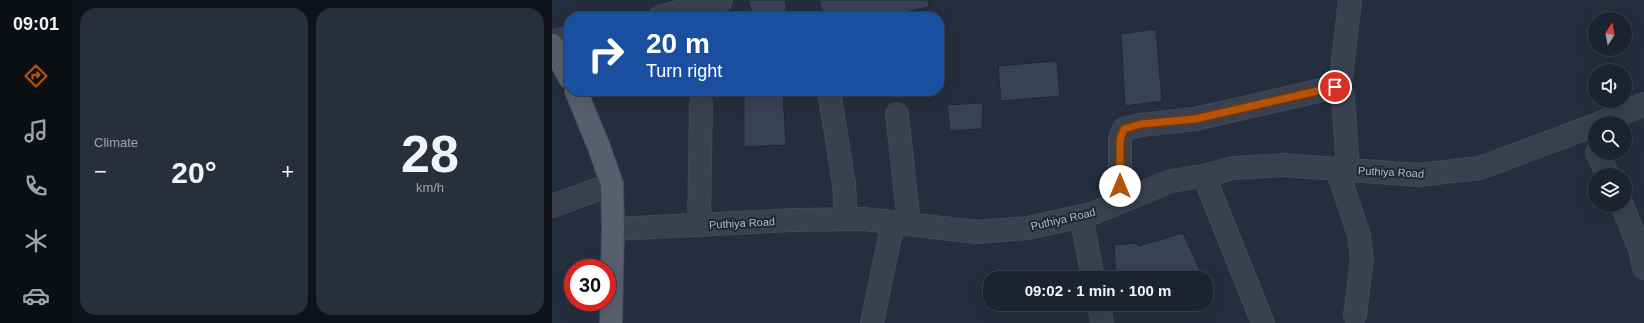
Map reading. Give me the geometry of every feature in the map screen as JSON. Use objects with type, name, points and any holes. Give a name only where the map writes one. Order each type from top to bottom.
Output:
[{"type":"main road","points":[[552,45],[564,68]]},
{"type":"main road","points":[[578,96],[612,184],[613,229],[610,323]]},
{"type":"street","points":[[678,12],[721,0]]},
{"type":"street","points":[[1120,202],[1120,140],[1124,129],[1141,124],[1195,119],[1339,85],[1342,78],[1350,0]]},
{"type":"street","points":[[552,41],[564,39]]},
{"type":"street","points":[[830,96],[844,184],[846,219]]},
{"type":"street","points":[[1343,96],[1342,170],[1359,235],[1362,258],[1356,315]]},
{"type":"street","points":[[699,225],[701,104]]},
{"type":"street","name":"Puthiya Road","points":[[1616,116],[1644,104]]},
{"type":"street","points":[[872,323],[901,223],[897,114]]},
{"type":"street","name":"Puthiya Road","points":[[613,229],[846,219],[864,219],[977,232],[1028,228],[1091,214],[1171,181],[1204,176],[1233,168],[1284,165],[1418,176],[1480,168],[1588,128]]},
{"type":"street","points":[[1204,176],[1263,323]]},
{"type":"street","points":[[552,206],[612,184]]},
{"type":"street","points":[[1625,212],[1640,249],[1644,268]]},
{"type":"street","points":[[1081,216],[1093,271]]},
{"type":"street","points":[[1100,311],[1102,323]]},
{"type":"building","points":[[748,0],[785,0],[787,12],[752,12]]},
{"type":"building","points":[[819,0],[928,0],[929,7],[905,12],[822,12]]},
{"type":"building","points":[[1156,29],[1162,101],[1125,106],[1121,34]]},
{"type":"building","points":[[1057,61],[1060,96],[1001,101],[998,66]]},
{"type":"building","points":[[744,96],[783,96],[786,145],[744,147]]},
{"type":"building","points":[[983,103],[982,129],[950,131],[947,105]]},
{"type":"building","points":[[1183,233],[1200,270],[1116,271],[1114,245],[1137,243],[1138,246]]},
{"type":"route","points":[[1120,186],[1120,140],[1124,129],[1141,124],[1195,119],[1335,87]]}]
